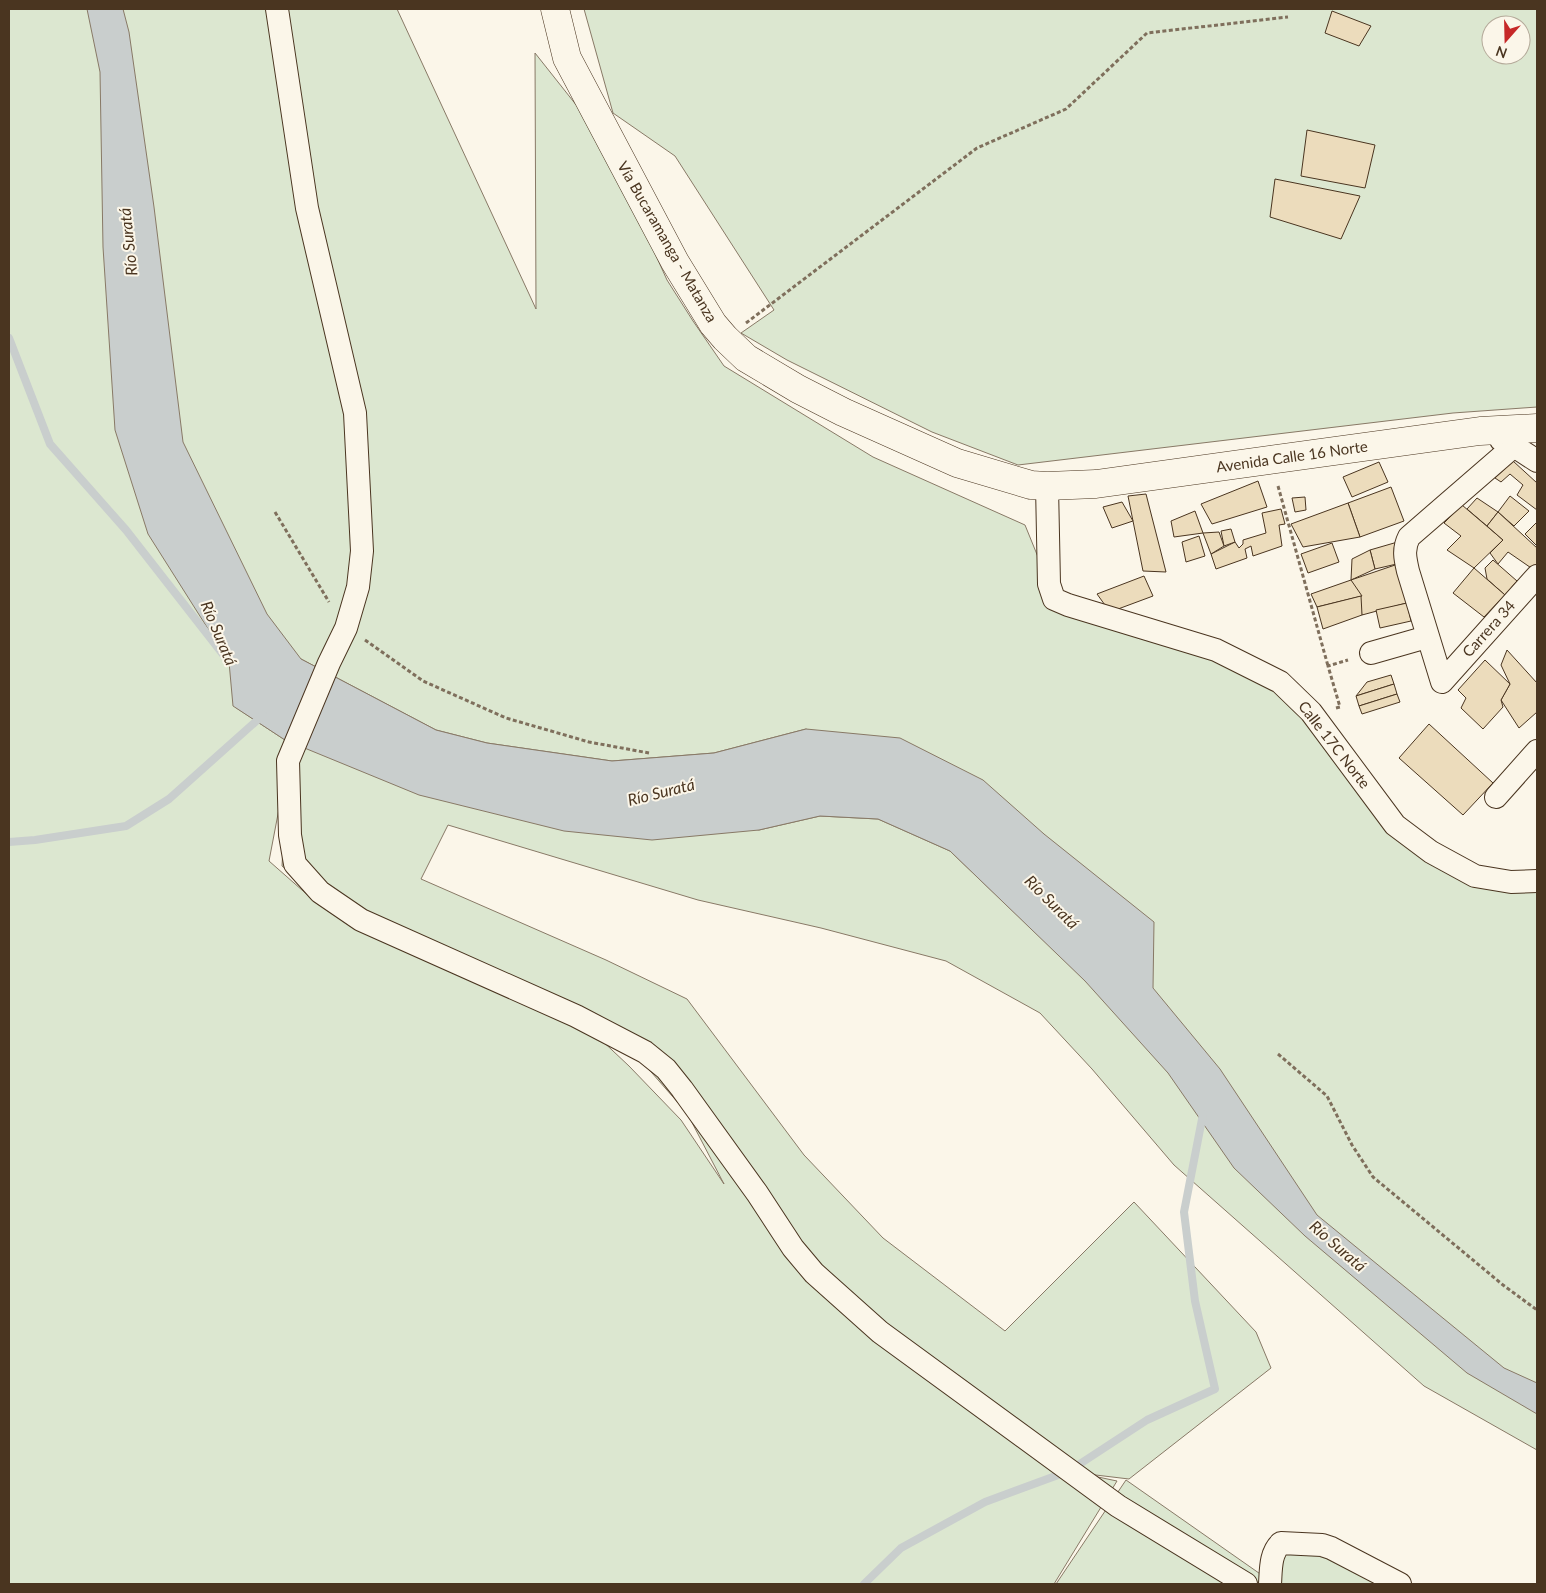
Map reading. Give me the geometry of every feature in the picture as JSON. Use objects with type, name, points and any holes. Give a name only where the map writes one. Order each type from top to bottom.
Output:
[{"type":"street","points":[[277,9],[307,208],[355,413],[362,551],[358,587],[346,628],[328,663],[288,761],[290,835],[295,864],[320,892],[361,920],[576,1016],[645,1052],[666,1069],[682,1089],[757,1193],[793,1248],[814,1273],[872,1325],[1118,1506],[1246,1584]]},
{"type":"street","name":"Vía Bucaramanga - Matanza","points":[[555,9],[568,58],[598,118],[675,262],[713,324],[725,338],[746,358],[798,389],[843,412],[958,463],[1016,481],[1047,486]]},
{"type":"street","name":"Avenida Calle 16 Norte","points":[[1047,486],[1096,484],[1480,431],[1537,428]]},
{"type":"street","points":[[1480,431],[1514,446],[1537,461]]},
{"type":"street","points":[[1371,653],[1427,636],[1404,554],[1409,536],[1514,446]]},
{"type":"street","name":"Calle 17C Norte","points":[[1047,486],[1048,584],[1054,599],[1216,650],[1280,682],[1311,712],[1395,824],[1431,852],[1475,876],[1511,882],[1537,880]]},
{"type":"street","name":"Carrera 34","points":[[1427,636],[1442,682],[1537,576]]},
{"type":"street","points":[[1496,797],[1537,751]]},
{"type":"street","points":[[1270,1584],[1273,1557],[1276,1548],[1281,1543],[1322,1545],[1331,1548],[1400,1584]]},
{"type":"path","points":[[725,338],[977,148],[1066,109],[1148,33],[1288,17]]},
{"type":"path","points":[[1281,498],[1340,707]]},
{"type":"path","points":[[275,512],[316,582],[346,628],[423,681],[506,718],[589,742],[649,752]]},
{"type":"path","points":[[1328,666],[1371,653]]},
{"type":"path","points":[[1278,1054],[1327,1096],[1352,1145],[1374,1177],[1503,1285],[1537,1310]]},
{"type":"green space","points":[[9,9],[397,9],[536,309],[535,53],[577,106],[633,205],[667,280],[724,366],[873,457],[1025,525],[1049,584],[1068,605],[1281,683],[1429,858],[1537,879],[1537,1450],[1424,1386],[1174,1165],[1092,1069],[1040,1013],[946,961],[821,928],[698,900],[448,825],[421,879],[606,960],[687,999],[804,1155],[883,1238],[1005,1331],[1134,1202],[1256,1332],[1271,1368],[1129,1479],[1079,1473],[1117,1481],[1054,1584],[9,1584]],"holes":[[[301,659],[436,730],[487,743],[612,761],[714,753],[806,729],[1044,834],[1085,980],[950,851],[878,819],[820,816],[759,830],[285,740],[235,707]],[[287,767],[282,866],[320,898],[319,905],[269,861]],[[579,1019],[638,1057],[687,1113],[724,1184],[681,1120],[629,1066]]]},
{"type":"green space","points":[[584,9],[1537,9],[1537,407],[1453,413],[1018,465],[932,432],[787,360],[741,333],[774,310],[675,156],[613,113]]},
{"type":"green space","points":[[1126,1480],[1266,1578],[1277,1544],[1328,1549],[1395,1584],[1056,1584]]},
{"type":"water","name":"Río Suratá","points":[[87,9],[123,9],[129,32],[154,207],[183,442],[267,614],[301,659],[436,730],[487,743],[612,761],[714,753],[806,729],[900,738],[983,780],[1044,834],[1154,922],[1153,988],[1220,1069],[1317,1215],[1504,1368],[1537,1383],[1537,1414],[1467,1373],[1305,1236],[1234,1168],[1168,1073],[1085,981],[950,851],[878,819],[820,816],[759,830],[652,840],[564,831],[419,795],[285,740],[233,706],[229,662],[148,534],[115,430],[103,247],[100,72]]},
{"type":"building","points":[[1332,11],[1371,26],[1359,46],[1325,33]]},
{"type":"building","points":[[1307,130],[1375,145],[1365,188],[1301,176]]},
{"type":"building","points":[[1275,179],[1360,196],[1341,239],[1270,217]]},
{"type":"building","points":[[1513,461],[1537,483],[1537,510],[1517,495],[1523,485],[1510,474],[1501,482],[1495,478]]},
{"type":"building","points":[[1379,462],[1388,482],[1352,497],[1343,477]]},
{"type":"building","points":[[1258,481],[1267,507],[1212,524],[1201,504]]},
{"type":"building","points":[[1391,487],[1404,521],[1360,537],[1348,503]]},
{"type":"building","points":[[1146,494],[1166,572],[1143,571],[1128,496]]},
{"type":"building","points":[[1510,496],[1529,511],[1514,526],[1498,512]]},
{"type":"building","points":[[1305,497],[1306,510],[1295,512],[1292,498]]},
{"type":"building","points":[[1477,498],[1498,512],[1487,526],[1467,509]]},
{"type":"building","points":[[1122,502],[1133,521],[1112,528],[1103,507]]},
{"type":"building","points":[[1348,503],[1360,537],[1303,547],[1291,524]]},
{"type":"building","points":[[1462,505],[1503,540],[1474,568],[1447,550],[1461,536],[1444,523]]},
{"type":"building","points":[[1281,509],[1285,524],[1279,525],[1282,546],[1253,556],[1251,546],[1245,549],[1247,558],[1216,569],[1211,554],[1235,542],[1239,548],[1243,544],[1243,540],[1266,533],[1262,513]]},
{"type":"building","points":[[1195,511],[1203,533],[1174,537],[1171,521]]},
{"type":"building","points":[[1498,512],[1537,548],[1537,572],[1508,552],[1498,564],[1490,553],[1503,540],[1487,526]]},
{"type":"building","points":[[1537,522],[1537,546],[1525,534]]},
{"type":"building","points":[[1231,529],[1235,542],[1224,546],[1221,531]]},
{"type":"building","points":[[1219,532],[1224,546],[1211,554],[1203,533]]},
{"type":"building","points":[[1199,536],[1205,556],[1186,562],[1182,542]]},
{"type":"building","points":[[1401,541],[1401,563],[1375,569],[1370,550]]},
{"type":"building","points":[[1332,543],[1339,562],[1308,573],[1301,554]]},
{"type":"building","points":[[1370,550],[1375,569],[1351,580],[1352,559]]},
{"type":"building","points":[[1493,560],[1517,581],[1505,595],[1487,579],[1485,568]]},
{"type":"building","points":[[1401,563],[1414,601],[1362,615],[1351,580]]},
{"type":"building","points":[[1474,568],[1505,595],[1484,617],[1453,593]]},
{"type":"building","points":[[1144,576],[1153,596],[1110,612],[1097,594]]},
{"type":"building","points":[[1351,580],[1362,596],[1317,607],[1311,594]]},
{"type":"building","points":[[1361,596],[1362,615],[1323,629],[1317,607]]},
{"type":"building","points":[[1407,603],[1411,621],[1380,628],[1376,610]]},
{"type":"building","points":[[1507,650],[1537,683],[1537,712],[1519,728],[1501,700],[1510,684],[1501,665]]},
{"type":"building","points":[[1485,660],[1510,684],[1501,700],[1503,707],[1483,729],[1461,708],[1466,698],[1458,690]]},
{"type":"building","points":[[1391,675],[1394,684],[1356,696],[1367,682]]},
{"type":"building","points":[[1394,684],[1397,694],[1359,706],[1356,696]]},
{"type":"building","points":[[1397,694],[1400,702],[1362,714],[1359,706]]},
{"type":"building","points":[[1429,724],[1493,783],[1463,815],[1399,758]]},
{"type":"waterway","name":"Río Suratá","points":[[9,338],[50,444],[126,530],[229,662]]},
{"type":"waterway","points":[[9,842],[35,840],[126,826],[169,799],[263,715]]},
{"type":"waterway","points":[[864,1584],[901,1548],[985,1502],[1069,1471],[1147,1420],[1215,1389],[1195,1301],[1184,1212],[1203,1114]]}]
